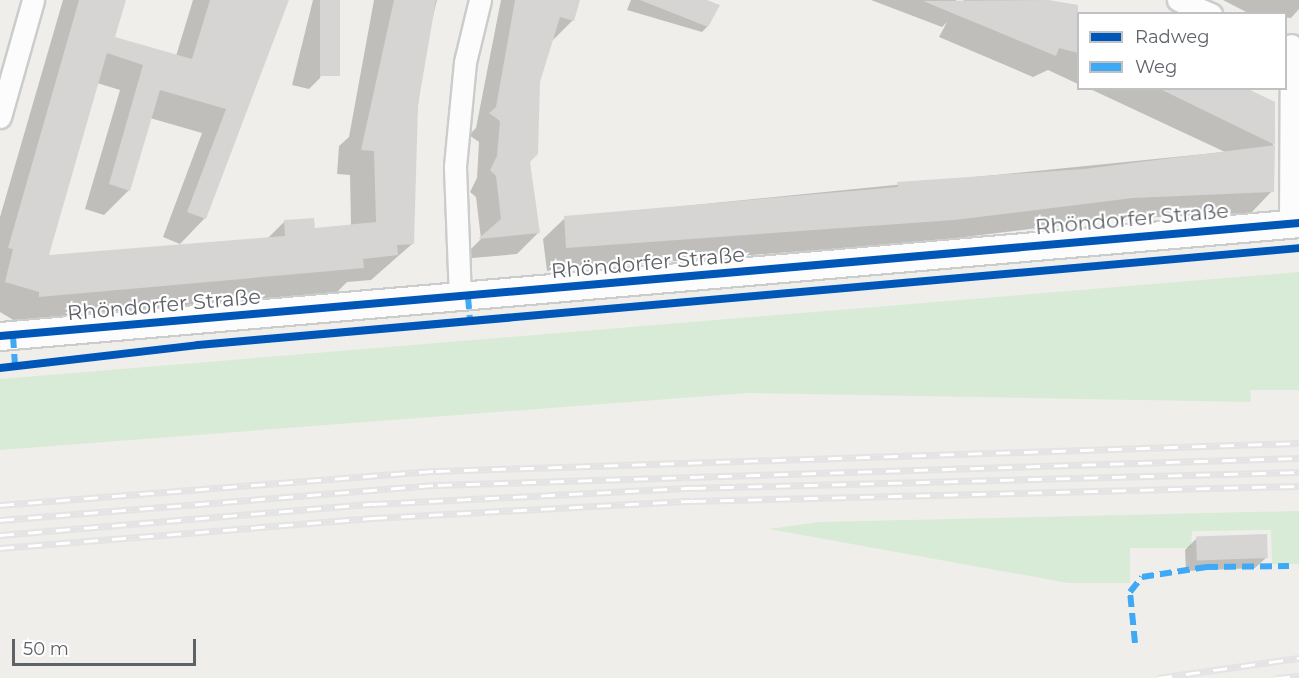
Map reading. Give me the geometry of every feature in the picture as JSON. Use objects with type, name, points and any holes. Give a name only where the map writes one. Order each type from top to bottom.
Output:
[{"type":"street","points":[[0,117],[33,0]]},
{"type":"street","points":[[460,298],[455,166],[465,62],[480,0]]},
{"type":"street","points":[[1178,0],[1206,12]]},
{"type":"street","points":[[1292,45],[1294,223]]},
{"type":"street","name":"Rhöndorfer Straße","points":[[0,336],[460,298],[1294,223]]},
{"type":"green space","points":[[1299,272],[1299,390],[1250,390],[1251,402],[747,393],[0,450],[0,379]]},
{"type":"green space","points":[[1299,511],[1299,564],[1272,564],[1271,530],[1192,531],[1191,548],[1130,548],[1130,583],[1068,583],[769,529],[819,522]]},
{"type":"building","points":[[79,0],[126,0],[115,37],[192,59],[210,0],[289,0],[206,219],[187,212],[226,109],[160,90],[130,191],[109,184],[143,65],[107,53],[49,255],[285,236],[284,220],[314,218],[315,228],[376,222],[374,151],[361,150],[394,0],[436,0],[418,105],[414,244],[397,245],[398,255],[363,259],[364,268],[39,297],[39,292],[5,282],[13,249],[8,248]]},
{"type":"building","points":[[320,0],[340,0],[340,76],[320,76]]},
{"type":"building","points":[[515,0],[580,0],[574,21],[560,17],[540,82],[538,154],[530,162],[540,233],[478,239],[501,219],[496,176],[490,170],[497,156],[500,121],[489,113],[496,107]]},
{"type":"building","points":[[640,0],[707,0],[720,5],[708,27]]},
{"type":"building","points":[[1049,0],[1078,5],[1077,53],[1059,48],[1056,56],[923,1]]},
{"type":"building","points":[[1162,90],[1250,90],[1275,102],[1275,145]]},
{"type":"building","points":[[1275,145],[1274,192],[1133,198],[954,220],[566,248],[564,216],[898,187],[897,182],[1084,169]]},
{"type":"building","points":[[1267,534],[1268,558],[1197,560],[1196,536]]},
{"type":"railway","points":[[0,505],[436,471],[1299,443]]},
{"type":"railway","points":[[0,520],[438,485],[1299,458]]},
{"type":"railway","points":[[0,535],[373,504],[692,488],[1299,472]]},
{"type":"railway","points":[[0,548],[373,518],[692,501],[1299,486]]},
{"type":"railway","points":[[1158,678],[1299,658]]},
{"type":"railway","points":[[1276,678],[1299,676]]},
{"type":"marked path","points":[[468,297],[470,321]]},
{"type":"marked path","points":[[13,336],[15,366]]},
{"type":"marked path","points":[[1135,643],[1130,592],[1142,577],[1206,567],[1289,566]]},
{"type":"cycle path","points":[[0,336],[1299,223]]},
{"type":"cycle path","points":[[0,368],[198,345],[1299,248]]}]
